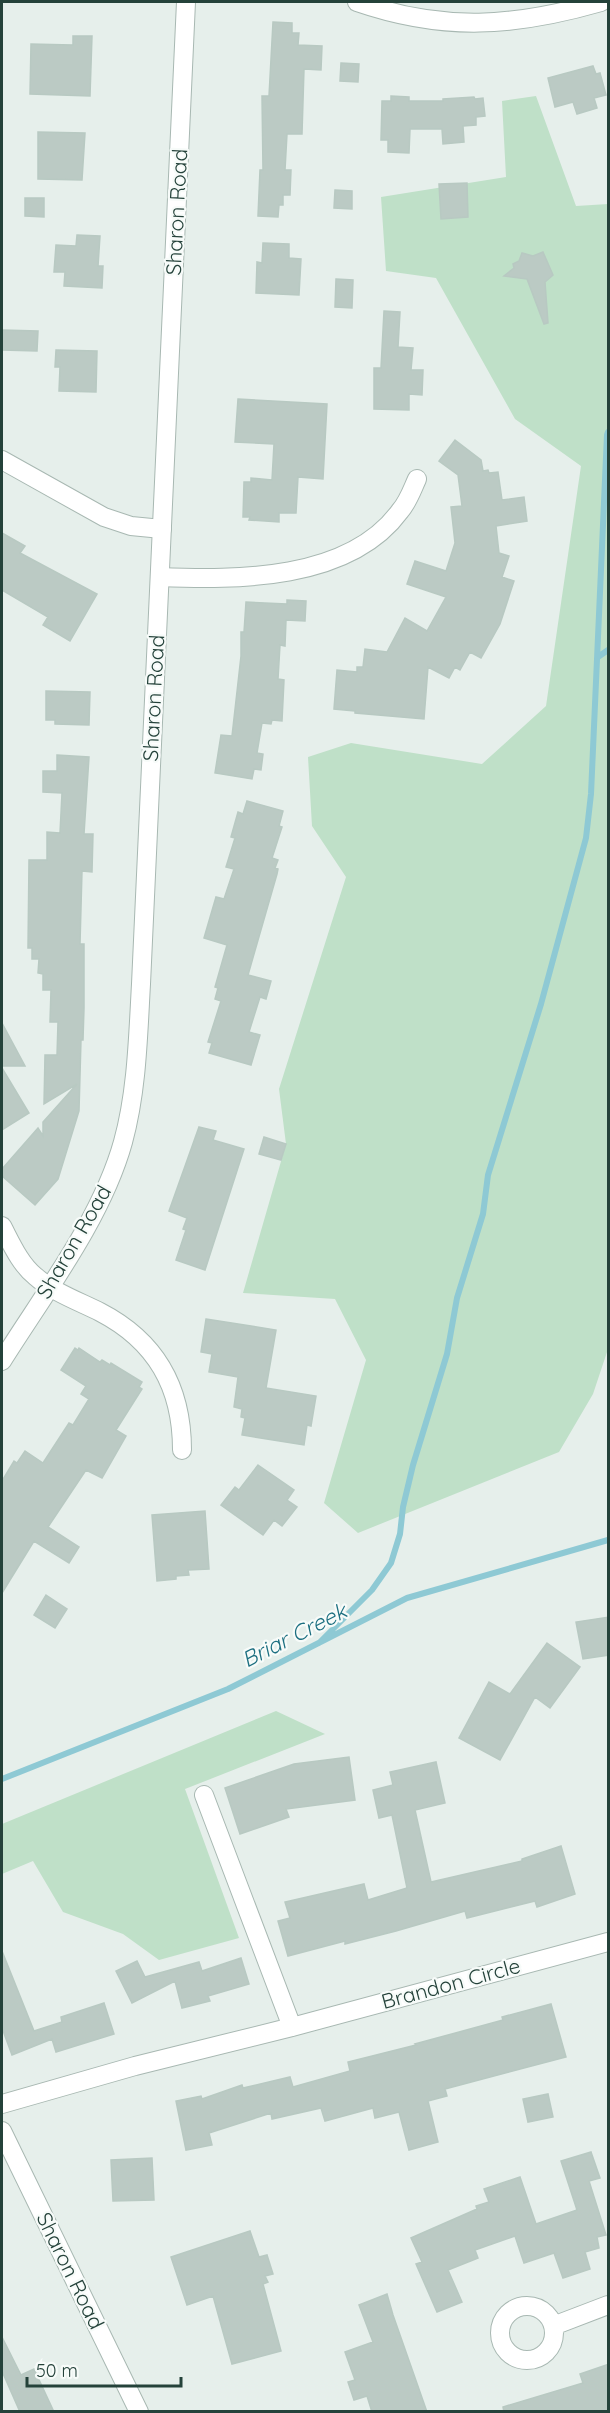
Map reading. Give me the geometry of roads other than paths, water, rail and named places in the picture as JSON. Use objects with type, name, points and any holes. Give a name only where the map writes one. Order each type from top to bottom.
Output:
[{"type":"street","name":"Sharon Road","points":[[2,1361],[92,1216],[108,1184],[123,1143],[132,1101],[141,984],[186,2]]},
{"type":"street","points":[[357,2],[423,20],[466,23],[529,20],[601,2]]},
{"type":"street","points":[[2,460],[104,517],[131,526],[162,529]]},
{"type":"street","points":[[160,577],[217,579],[260,577],[304,568],[328,560],[366,542],[386,527],[402,509],[417,478]]},
{"type":"street","points":[[2,1226],[30,1272],[49,1286],[127,1328],[146,1346],[165,1372],[178,1402],[182,1450]]},
{"type":"street","points":[[204,1795],[292,2027]]},
{"type":"street","name":"Brandon Circle","points":[[2,2104],[123,2069],[292,2027],[609,1942]]},
{"type":"street","name":"Sharon Road","points":[[2,2131],[139,2412]]},
{"type":"street","points":[[553,2326],[609,2306]]},
{"type":"waterway","points":[[319,1643],[372,1590],[391,1563],[400,1534],[403,1507],[413,1465],[447,1354],[457,1298],[483,1214],[488,1175],[541,1004],[586,838],[591,794],[608,432]]},
{"type":"waterway","points":[[598,657],[608,650]]},
{"type":"waterway","name":"Briar Creek","points":[[2,1779],[228,1689],[407,1598],[608,1540]]}]
